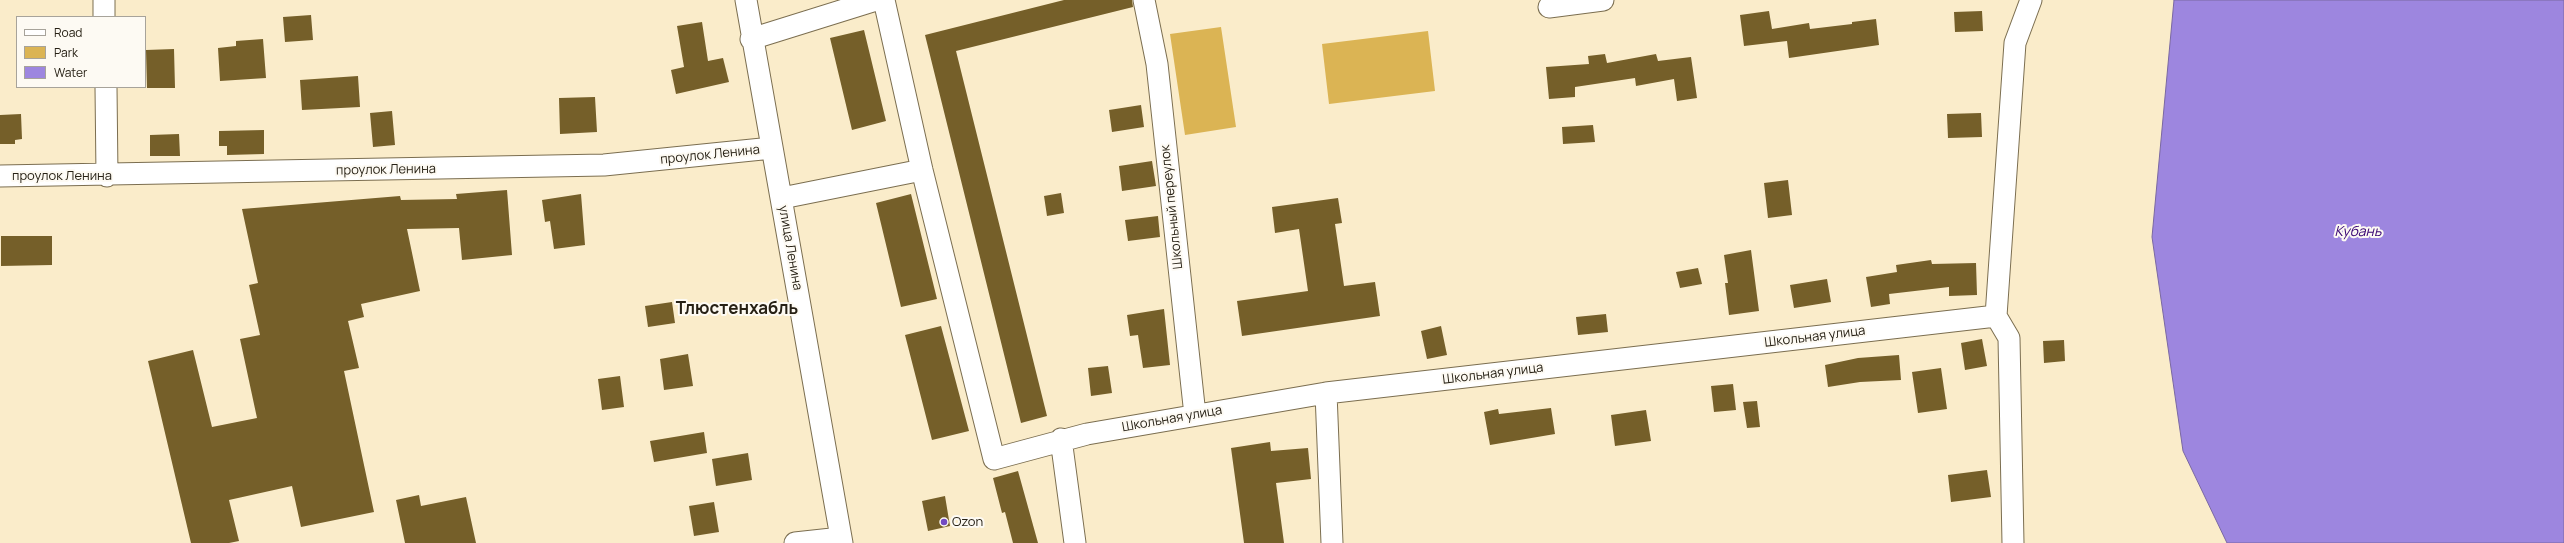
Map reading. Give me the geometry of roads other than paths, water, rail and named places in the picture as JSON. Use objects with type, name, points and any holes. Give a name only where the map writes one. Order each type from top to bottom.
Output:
[{"type":"street","points":[[104,0],[104,16]]},
{"type":"street","name":"улица Ленина","points":[[746,0],[751,39],[782,198],[841,541]]},
{"type":"street","points":[[751,39],[876,0]]},
{"type":"street","points":[[782,198],[922,170],[884,0]]},
{"type":"street","name":"Школьный переулок","points":[[1144,0],[1157,64],[1195,415]]},
{"type":"street","points":[[1550,7],[1603,0]]},
{"type":"street","points":[[2013,543],[2009,338],[1996,316],[2016,43],[2031,0]]},
{"type":"street","points":[[106,88],[107,176]]},
{"type":"street","name":"проулок Ленина","points":[[0,176],[107,176],[604,165],[772,148]]},
{"type":"street","name":"Школьная улица","points":[[922,170],[994,459],[1061,439],[1326,393],[1996,316]]},
{"type":"street","points":[[1326,393],[1332,543]]},
{"type":"street","points":[[1061,439],[1075,543]]},
{"type":"street","points":[[795,543],[841,541]]},
{"type":"water","name":"Кубань","points":[[2174,0],[2564,0],[2564,543],[2227,543],[2183,451],[2152,237]]},
{"type":"place","name":"Ozon","points":[[944,522]]},
{"type":"district","name":"Тлюстенхабль","points":[[737,309]]}]
